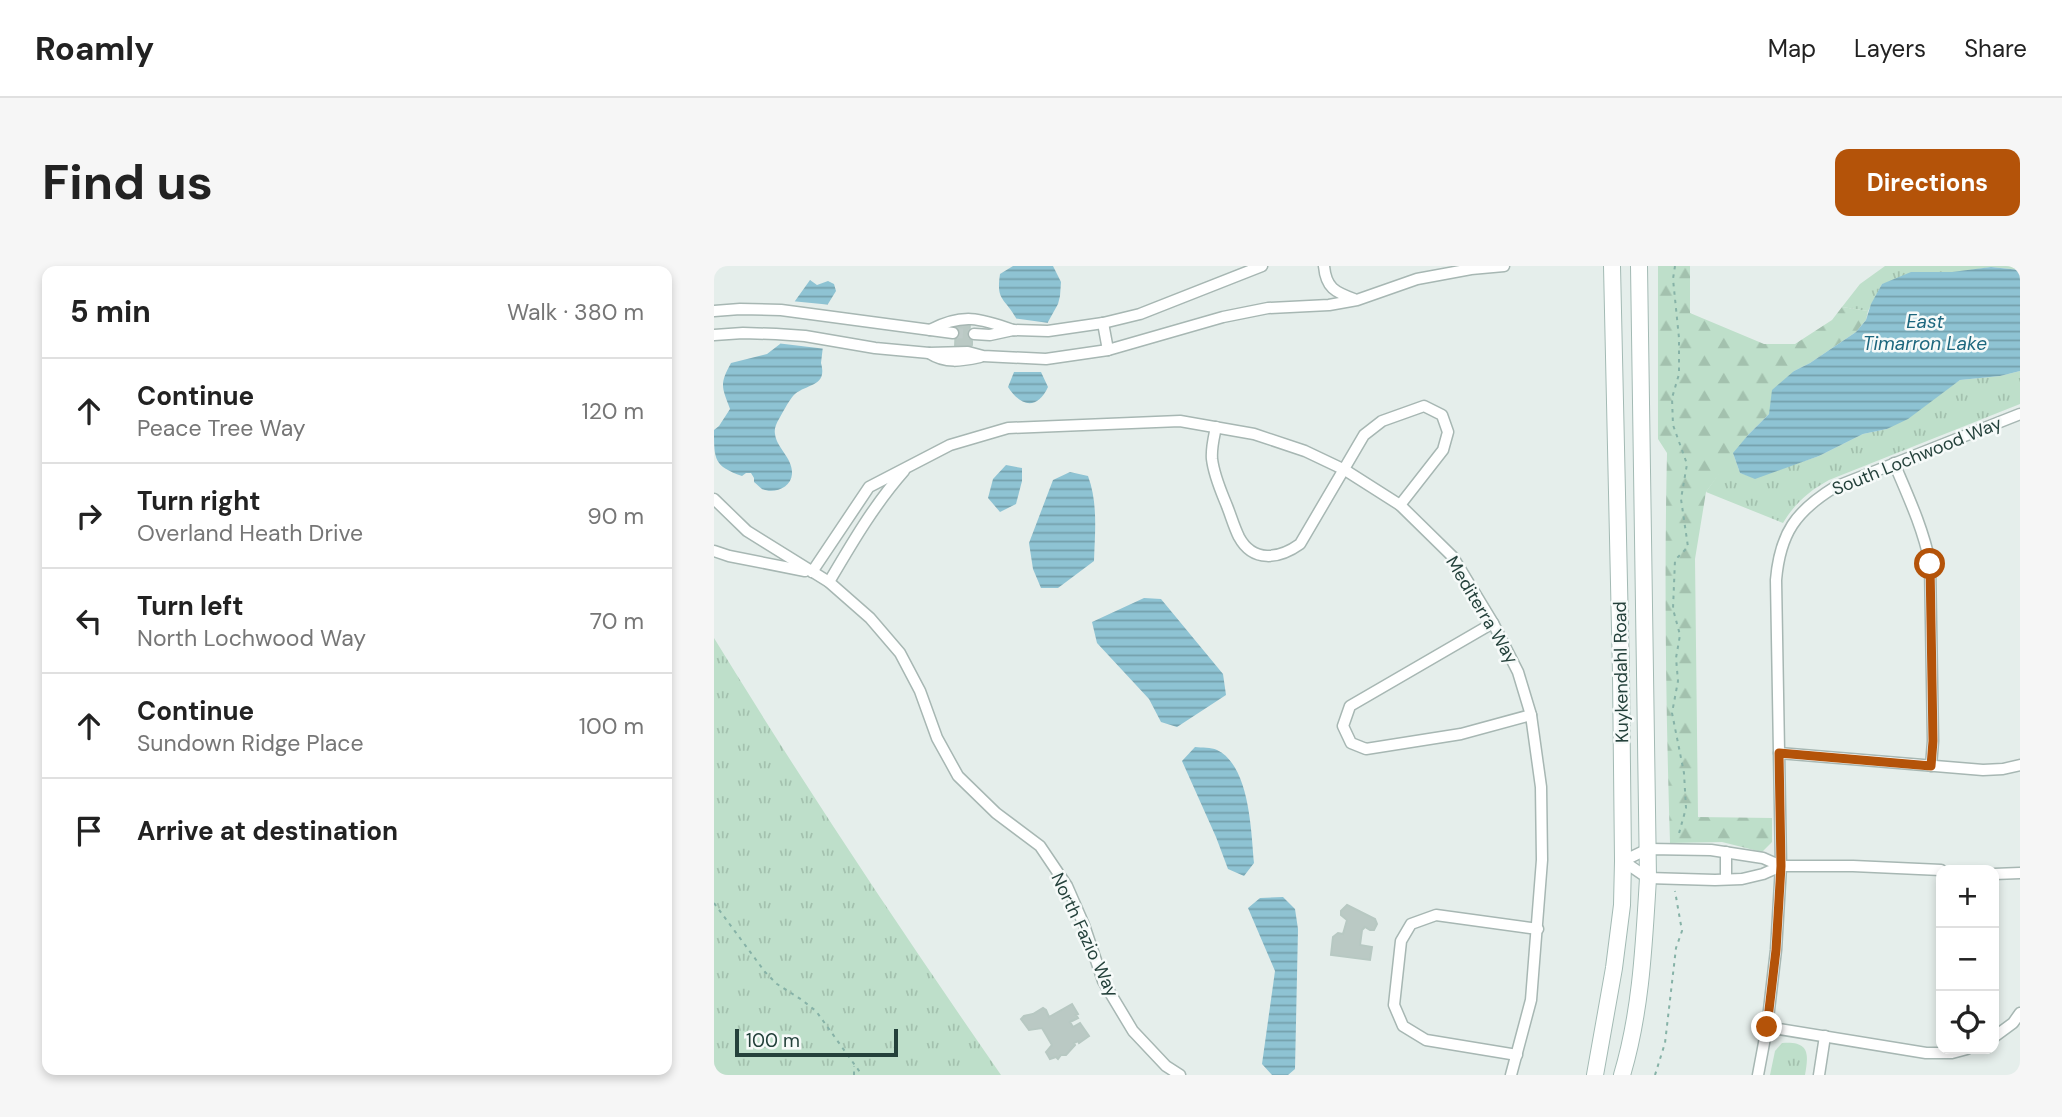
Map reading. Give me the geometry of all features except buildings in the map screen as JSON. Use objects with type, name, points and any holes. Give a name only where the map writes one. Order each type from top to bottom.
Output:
[{"type":"main road","name":"Kuykendahl Road","points":[[1595,1075],[1614,968],[1622,905],[1623,861],[1612,266]]},
{"type":"main road","name":"Kuykendahl Road","points":[[1622,1075],[1637,1000],[1645,936],[1648,878],[1639,266]]},
{"type":"street","points":[[974,334],[990,335],[1013,330],[1048,331],[1103,323],[1140,314],[1262,266]]},
{"type":"street","points":[[1324,266],[1328,284],[1336,292],[1357,300]]},
{"type":"street","points":[[714,335],[743,333],[805,336],[875,348],[929,353],[946,361],[982,356],[1046,359],[1108,350],[1223,317],[1268,309],[1329,305],[1357,300],[1417,279],[1504,266]]},
{"type":"street","points":[[714,311],[781,310],[953,333]]},
{"type":"street","points":[[930,330],[948,321],[964,318],[991,322],[1013,330]]},
{"type":"street","points":[[1103,323],[1108,350]]},
{"type":"street","points":[[929,353],[930,330]]},
{"type":"street","points":[[1216,426],[1212,455],[1218,484],[1240,539],[1250,550],[1262,556],[1275,557],[1300,544],[1364,435],[1382,421],[1424,406],[1442,415],[1448,432],[1443,450],[1400,506]]},
{"type":"street","name":"South Lochwood Way","points":[[1779,753],[1776,580],[1778,563],[1788,531],[1797,516],[1815,499],[1835,487],[2020,414]]},
{"type":"street","name":"Mediterra Way","points":[[812,572],[869,488],[950,445],[1008,428],[1180,421],[1254,433],[1280,441],[1345,470],[1400,506],[1453,557],[1518,672],[1531,715],[1541,787],[1542,860],[1531,1000],[1511,1075]]},
{"type":"street","points":[[1894,463],[1919,521],[1930,564],[1933,741],[1931,766]]},
{"type":"street","name":"Mediterra Way","points":[[829,582],[884,495],[911,464]]},
{"type":"street","name":"North Fazio Way","points":[[714,499],[747,531],[829,582],[870,618],[900,653],[920,691],[937,738],[958,776],[996,813],[1040,846],[1067,886],[1103,981],[1133,1031],[1166,1066],[1180,1075]]},
{"type":"street","name":"North Fazio Way","points":[[714,551],[812,572]]},
{"type":"street","points":[[1493,624],[1350,706],[1343,726],[1350,743],[1366,749],[1461,734],[1531,715]]},
{"type":"street","points":[[1758,1075],[1776,950],[1781,866],[1779,753],[1983,770],[2020,765]]},
{"type":"street","points":[[1623,861],[1648,849],[1726,852],[1763,858],[1781,866],[1936,870]]},
{"type":"street","points":[[1726,852],[1726,880]]},
{"type":"street","points":[[1623,861],[1648,878],[1675,879],[1742,879],[1781,866]]},
{"type":"street","points":[[1999,874],[2020,873]]},
{"type":"street","points":[[1517,1055],[1426,1040],[1403,1026],[1394,1005],[1401,941],[1411,923],[1436,915],[1538,929]]},
{"type":"street","points":[[1999,1033],[2013,1023],[2020,1013]]},
{"type":"street","points":[[1767,1027],[1936,1053]]},
{"type":"street","points":[[1819,1075],[1825,1037]]},
{"type":"path","points":[[1674,850],[1686,808],[1684,773],[1672,713],[1678,681],[1676,658],[1679,635],[1672,610],[1675,560],[1688,547],[1681,499],[1687,464],[1673,425],[1672,398],[1679,374],[1679,338],[1673,279],[1675,266]]},
{"type":"path","points":[[1655,1075],[1665,1043],[1675,959],[1682,931],[1675,879]]},
{"type":"path","points":[[714,903],[760,966],[777,984],[816,1011],[862,1075]]},
{"type":"path","points":[[854,1064],[854,1075]]},
{"type":"green space","points":[[1658,266],[1690,266],[1690,313],[1764,344],[1795,344],[1832,320],[1842,307],[1868,311],[1866,320],[1856,332],[1794,371],[1769,414],[1748,435],[1706,492],[1695,559],[1698,817],[1772,818],[1772,842],[1762,852],[1722,842],[1670,843],[1666,648],[1667,453],[1658,439]]},
{"type":"green space","points":[[1885,266],[2020,266],[2020,270],[1991,267],[1882,284],[1868,311],[1842,307],[1860,284]]},
{"type":"green space","points":[[2020,371],[2020,404],[1829,480],[1803,498],[1783,523],[1706,492],[1733,453],[1740,473],[1755,478],[1819,456],[1863,434],[1887,429],[1960,380]]},
{"type":"green space","points":[[714,638],[854,859],[1001,1075],[714,1075]]},
{"type":"green space","points":[[1782,1043],[1798,1044],[1805,1050],[1805,1075],[1770,1075],[1775,1051]]},
{"type":"water","points":[[1013,266],[1053,266],[1061,282],[1058,304],[1048,322],[1041,372],[1048,387],[1044,395],[1034,403],[1023,402],[1008,387],[1014,372],[1016,318],[1000,294],[999,283],[1000,274]]},
{"type":"water","name":"East Timarron Lake","points":[[1991,267],[2020,270],[2020,371],[1960,380],[1908,419],[1887,429],[1863,434],[1819,456],[1755,479],[1740,473],[1733,453],[1769,414],[1772,390],[1794,371],[1856,332],[1866,320],[1882,284],[1911,272],[1952,272]]},
{"type":"water","points":[[810,280],[817,285],[828,281],[834,284],[836,291],[828,304],[821,377],[793,396],[777,423],[776,439],[792,468],[789,483],[777,490],[762,489],[754,482],[751,473],[742,476],[726,469],[715,455],[714,430],[730,409],[723,381],[731,363],[767,354],[780,344],[795,301]]},
{"type":"water","points":[[1006,465],[1022,468],[1022,481],[1016,504],[1000,512],[988,498],[993,479]]},
{"type":"water","points":[[1070,472],[1088,476],[1091,486],[1095,518],[1094,561],[1058,588],[1041,588],[1033,569],[1029,543],[1053,480]]},
{"type":"water","points":[[1144,598],[1161,599],[1223,674],[1226,695],[1177,727],[1161,722],[1149,699],[1097,643],[1092,622]]},
{"type":"water","points":[[1195,747],[1215,749],[1228,758],[1242,784],[1250,817],[1254,863],[1244,876],[1228,869],[1182,761]]},
{"type":"water","points":[[1283,897],[1295,909],[1298,929],[1295,1069],[1288,1075],[1272,1075],[1262,1064],[1275,971],[1248,908],[1260,898]]},
{"type":"pier","points":[[791,301],[832,305],[826,349],[776,343]]},
{"type":"pier","points":[[1013,318],[1049,323],[1044,372],[1012,372]]},
{"type":"tunnel","points":[[953,333],[974,334]]},
{"type":"route","points":[[1767,1027],[1776,950],[1781,866],[1779,753],[1931,766],[1933,741],[1930,564]]}]
